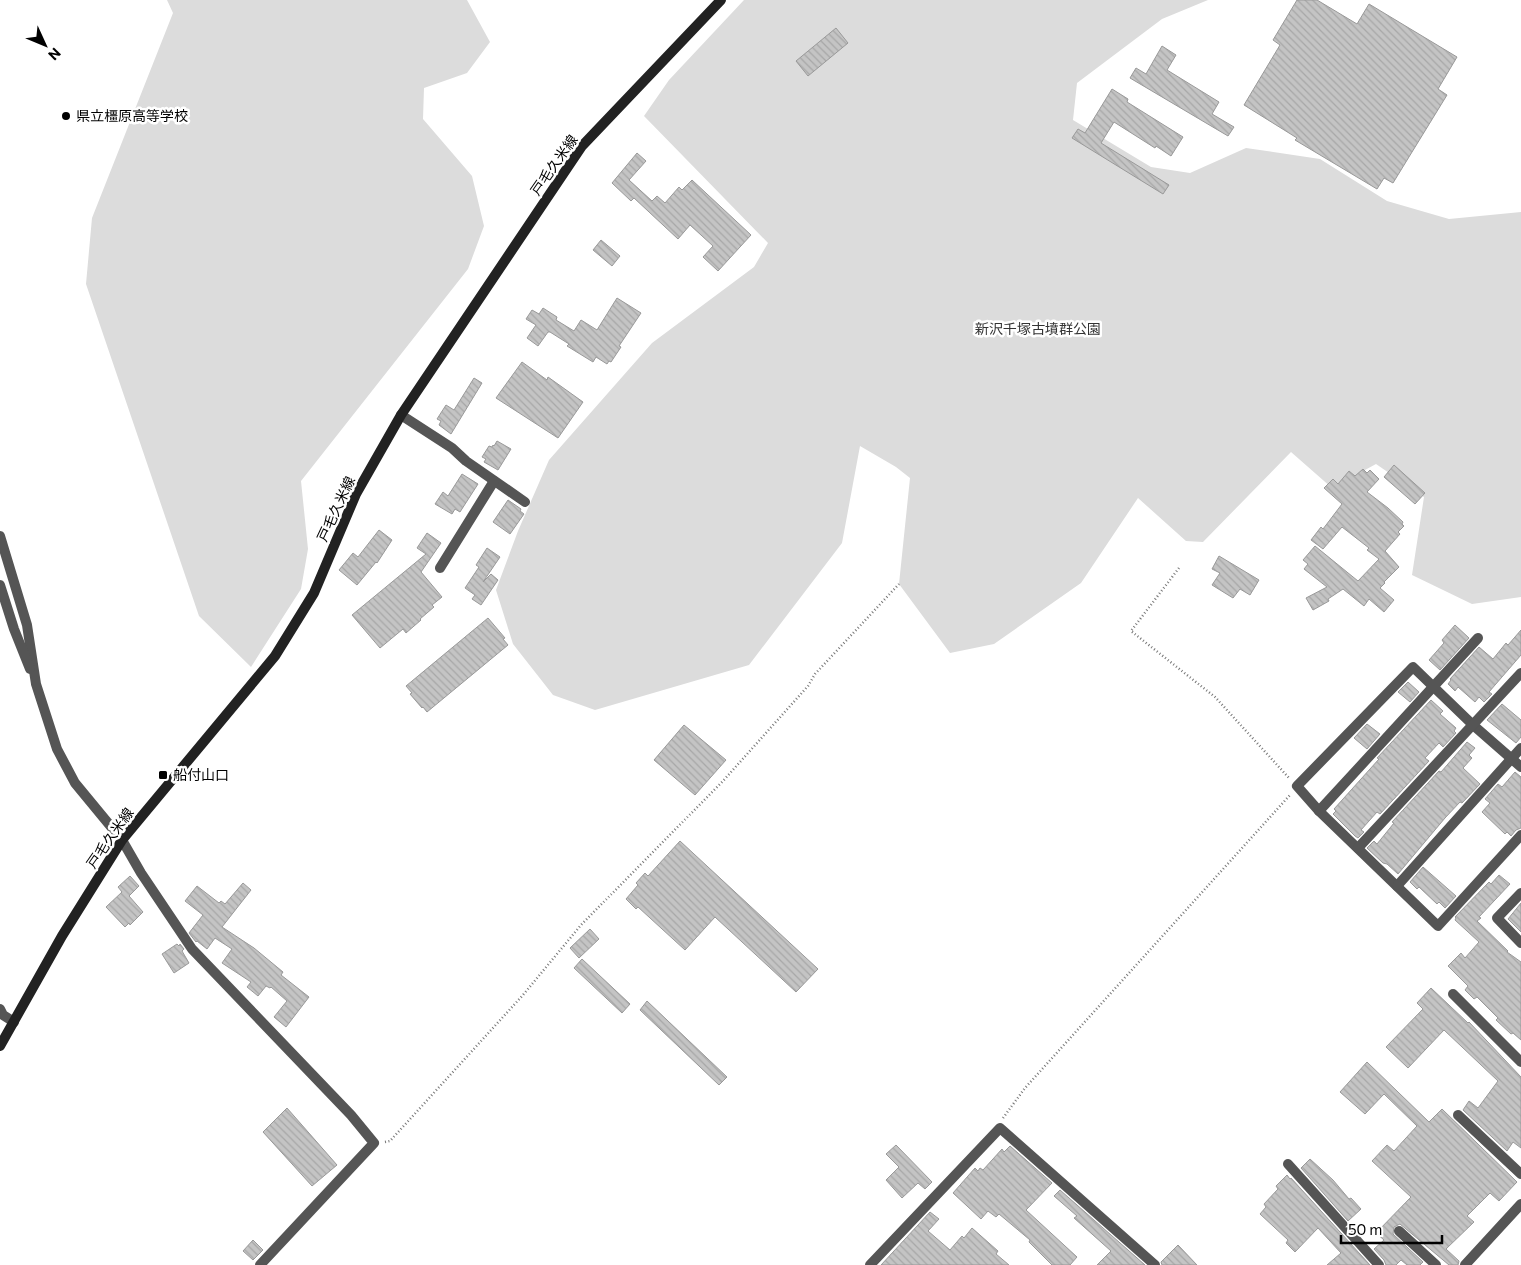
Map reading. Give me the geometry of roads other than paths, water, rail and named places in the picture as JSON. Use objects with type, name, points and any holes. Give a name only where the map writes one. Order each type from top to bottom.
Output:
[{"type":"main road","name":"戸毛久米線","points":[[0,1046],[62,936],[122,840],[276,656],[314,593],[356,494],[401,415],[582,146],[721,0]]},
{"type":"street","points":[[401,415],[452,448],[466,462],[526,502]]},
{"type":"street","points":[[440,568],[494,481]]},
{"type":"street","points":[[0,536],[27,625],[36,684]]},
{"type":"street","points":[[0,585],[14,629],[36,684],[57,749],[75,783],[122,840],[192,949],[351,1115],[374,1143],[260,1265]]},
{"type":"street","points":[[1319,810],[1478,638]]},
{"type":"street","points":[[1521,768],[1413,667],[1297,786],[1319,810],[1438,926],[1521,835]]},
{"type":"street","points":[[1358,848],[1521,673]]},
{"type":"street","points":[[1397,886],[1521,748]]},
{"type":"street","points":[[1521,893],[1497,918],[1521,944]]},
{"type":"street","points":[[1452,994],[1521,1062]]},
{"type":"street","points":[[0,1009],[3,1015],[14,1022]]},
{"type":"street","points":[[1458,1115],[1521,1174]]},
{"type":"street","points":[[870,1265],[1000,1128],[1155,1265]]},
{"type":"street","points":[[1288,1164],[1379,1265]]},
{"type":"street","points":[[1471,1263],[1521,1204]]},
{"type":"street","points":[[1399,1230],[1436,1265]]},
{"type":"place","name":"県立橿原高等学校","points":[[66,116]]},
{"type":"place","name":"船付山口","points":[[163,775]]},
{"type":"park label","name":"新沢千塚古墳群公園","points":[[1038,329]]}]
